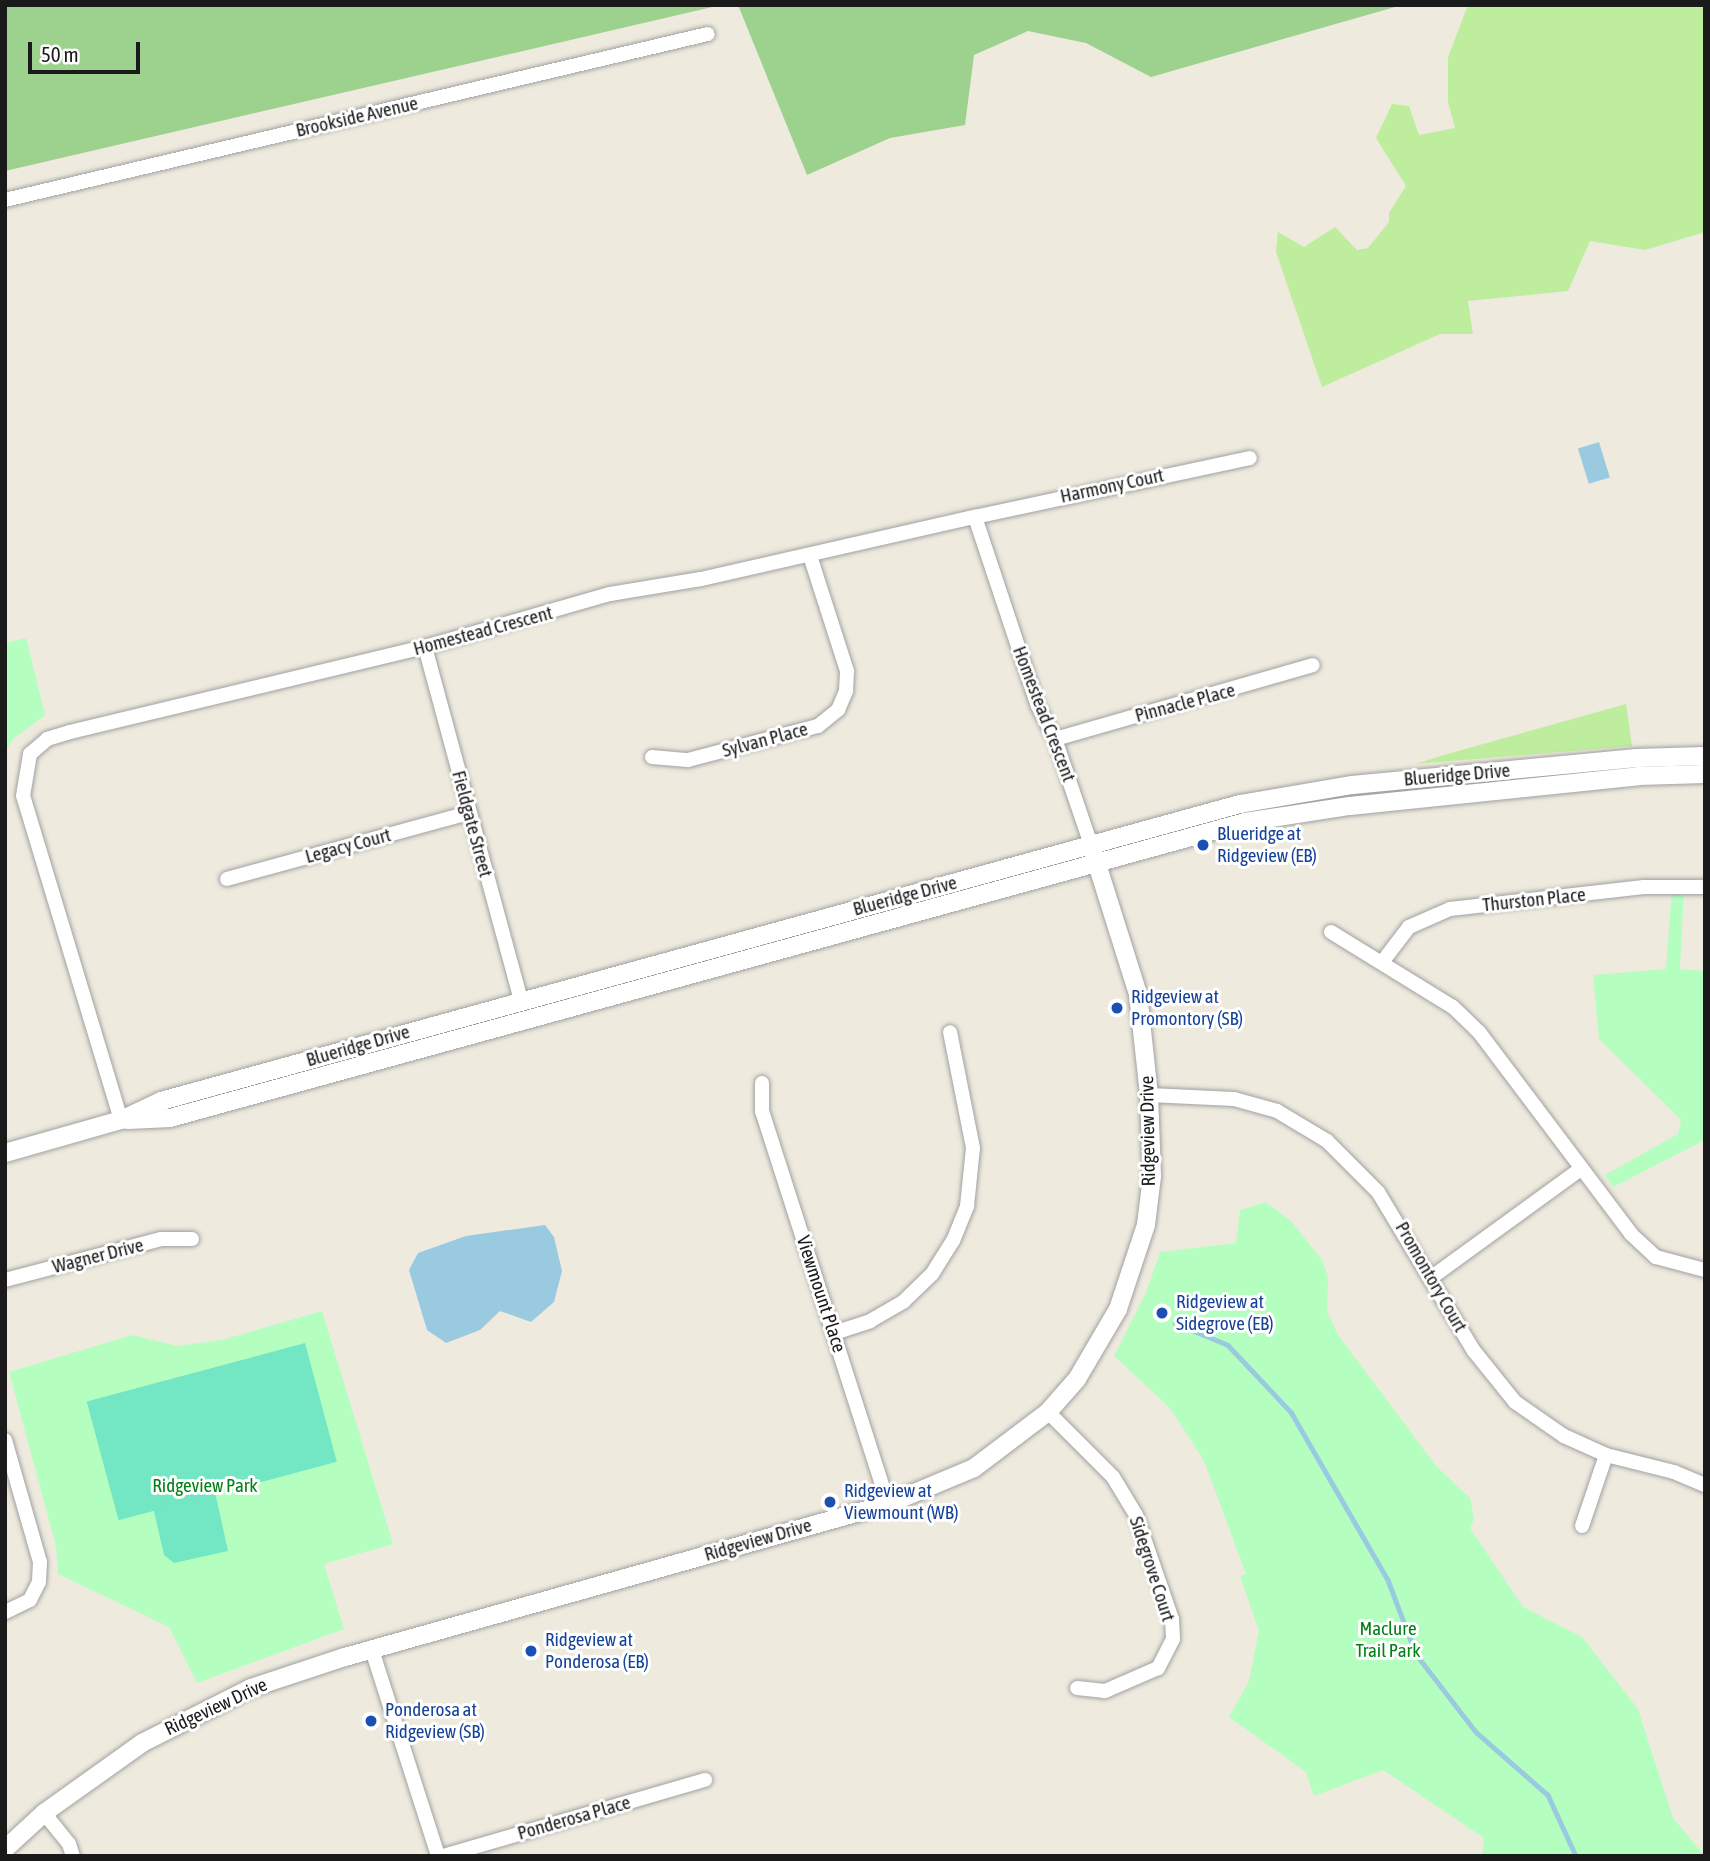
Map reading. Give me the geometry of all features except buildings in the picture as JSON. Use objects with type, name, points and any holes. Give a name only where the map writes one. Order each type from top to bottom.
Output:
[{"type":"street","name":"Brookside Avenue","points":[[5,200],[708,34]]},
{"type":"street","name":"Harmony Court","points":[[975,517],[1250,458]]},
{"type":"street","name":"Homestead Crescent","points":[[121,1120],[23,796],[30,754],[47,739],[70,732],[425,647],[610,594],[810,556],[975,517],[1038,706],[1055,739],[1093,853]]},
{"type":"street","name":"Sylvan Place","points":[[652,757],[688,760],[818,726],[838,710],[847,671],[810,556]]},
{"type":"street","name":"Fieldgate Street","points":[[425,647],[521,1001]]},
{"type":"street","name":"Pinnacle Place","points":[[1055,739],[1313,665]]},
{"type":"street","name":"Blueridge Drive","points":[[121,1120],[170,1118],[1093,853],[1240,804],[1352,785],[1637,758],[1705,757]]},
{"type":"street","name":"Blueridge Drive","points":[[5,1153],[121,1120],[161,1101],[521,1001],[1093,853],[1245,822],[1350,806],[1638,776],[1705,774]]},
{"type":"street","name":"Legacy Court","points":[[227,878],[469,813]]},
{"type":"street","name":"Ridgeview Drive","points":[[5,1849],[44,1813],[142,1743],[210,1707],[283,1677],[372,1650],[888,1504],[974,1468],[1048,1412],[1097,1348],[1129,1282],[1146,1225],[1152,1176],[1149,1095],[1138,994],[1093,853]]},
{"type":"street","name":"Thurston Place","points":[[1383,961],[1409,927],[1450,909],[1644,887],[1705,887]]},
{"type":"street","points":[[1331,932],[1383,961],[1453,1007],[1479,1032],[1631,1234],[1656,1257],[1705,1270]]},
{"type":"street","points":[[834,1333],[870,1321],[904,1301],[932,1274],[967,1206],[973,1147],[950,1032]]},
{"type":"street","name":"Viewmount Place","points":[[762,1083],[762,1111],[888,1504]]},
{"type":"street","name":"Promontory Court","points":[[1149,1095],[1234,1099],[1304,1125],[1370,1182],[1432,1277],[1474,1351],[1515,1402],[1564,1436],[1606,1455],[1674,1472],[1705,1485]]},
{"type":"street","points":[[1432,1277],[1582,1168]]},
{"type":"street","name":"Wagner Drive","points":[[5,1280],[161,1239],[192,1239]]},
{"type":"street","name":"Sidegrove Court","points":[[1048,1412],[1105,1468],[1136,1515],[1172,1619],[1173,1639],[1158,1668],[1105,1691],[1077,1688]]},
{"type":"street","points":[[5,1440],[7,1456],[40,1562],[39,1582],[30,1600],[5,1612]]},
{"type":"street","points":[[1582,1525],[1606,1455]]},
{"type":"street","points":[[372,1650],[438,1856]]},
{"type":"street","name":"Ponderosa Place","points":[[443,1856],[705,1780]]},
{"type":"street","points":[[44,1813],[73,1856]]},
{"type":"green space","points":[[5,5],[721,5],[5,171]]},
{"type":"green space","points":[[738,5],[1402,5],[1151,77],[1086,43],[1028,31],[974,55],[965,125],[890,138],[807,175]]},
{"type":"green space","points":[[1468,5],[1705,5],[1705,232],[1645,250],[1590,241],[1568,291],[1468,301],[1473,334],[1440,334],[1322,387],[1276,252],[1278,232],[1304,247],[1335,227],[1357,250],[1368,248],[1389,222],[1389,213],[1406,186],[1376,138],[1392,104],[1409,106],[1419,135],[1455,128],[1448,102],[1448,57]]},
{"type":"green space","points":[[26,638],[45,715],[13,739],[5,753],[5,643]]},
{"type":"green space","points":[[1626,704],[1632,746],[1415,764],[1444,755]]},
{"type":"green space","points":[[1672,887],[1684,887],[1680,969],[1705,971],[1705,1140],[1613,1187],[1605,1175],[1678,1134],[1681,1120],[1599,1039],[1593,975],[1666,969]]},
{"type":"green space","name":"Maclure Trail Park","points":[[1266,1202],[1292,1222],[1322,1260],[1328,1276],[1327,1311],[1338,1335],[1436,1466],[1470,1498],[1474,1519],[1470,1528],[1523,1607],[1582,1637],[1638,1709],[1673,1818],[1705,1856],[1482,1856],[1484,1838],[1383,1770],[1314,1796],[1306,1772],[1229,1717],[1249,1681],[1259,1631],[1240,1576],[1246,1574],[1204,1461],[1170,1408],[1114,1356],[1147,1290],[1160,1252],[1236,1243],[1240,1210]]},
{"type":"green space","name":"Ridgeview Park","points":[[322,1311],[393,1544],[324,1564],[344,1629],[197,1683],[169,1627],[58,1574],[56,1546],[9,1372],[132,1335],[177,1346],[222,1340]]},
{"type":"green space","points":[[305,1343],[337,1462],[119,1520],[87,1401]]},
{"type":"green space","points":[[215,1492],[228,1551],[174,1563],[164,1555],[153,1507]]},
{"type":"water","points":[[1599,442],[1610,477],[1589,484],[1578,448]]},
{"type":"water","points":[[545,1225],[554,1237],[562,1271],[554,1302],[531,1322],[500,1311],[480,1330],[446,1343],[427,1330],[409,1270],[418,1253],[466,1236]]},
{"type":"waterway","points":[[1175,1323],[1228,1345],[1291,1412],[1388,1580],[1416,1654],[1476,1732],[1548,1795],[1576,1856]]},
{"type":"place","name":"Blueridge at Ridgeview (EB)","points":[[1203,845]]},
{"type":"place","name":"Ridgeview at Promontory (SB)","points":[[1117,1008]]},
{"type":"place","name":"Ridgeview at Sidegrove (EB)","points":[[1162,1313]]},
{"type":"place","name":"Ridgeview at Viewmount (WB)","points":[[830,1502]]},
{"type":"place","name":"Ridgeview at Ponderosa (EB)","points":[[531,1651]]},
{"type":"place","name":"Ponderosa at Ridgeview (SB)","points":[[371,1721]]}]
